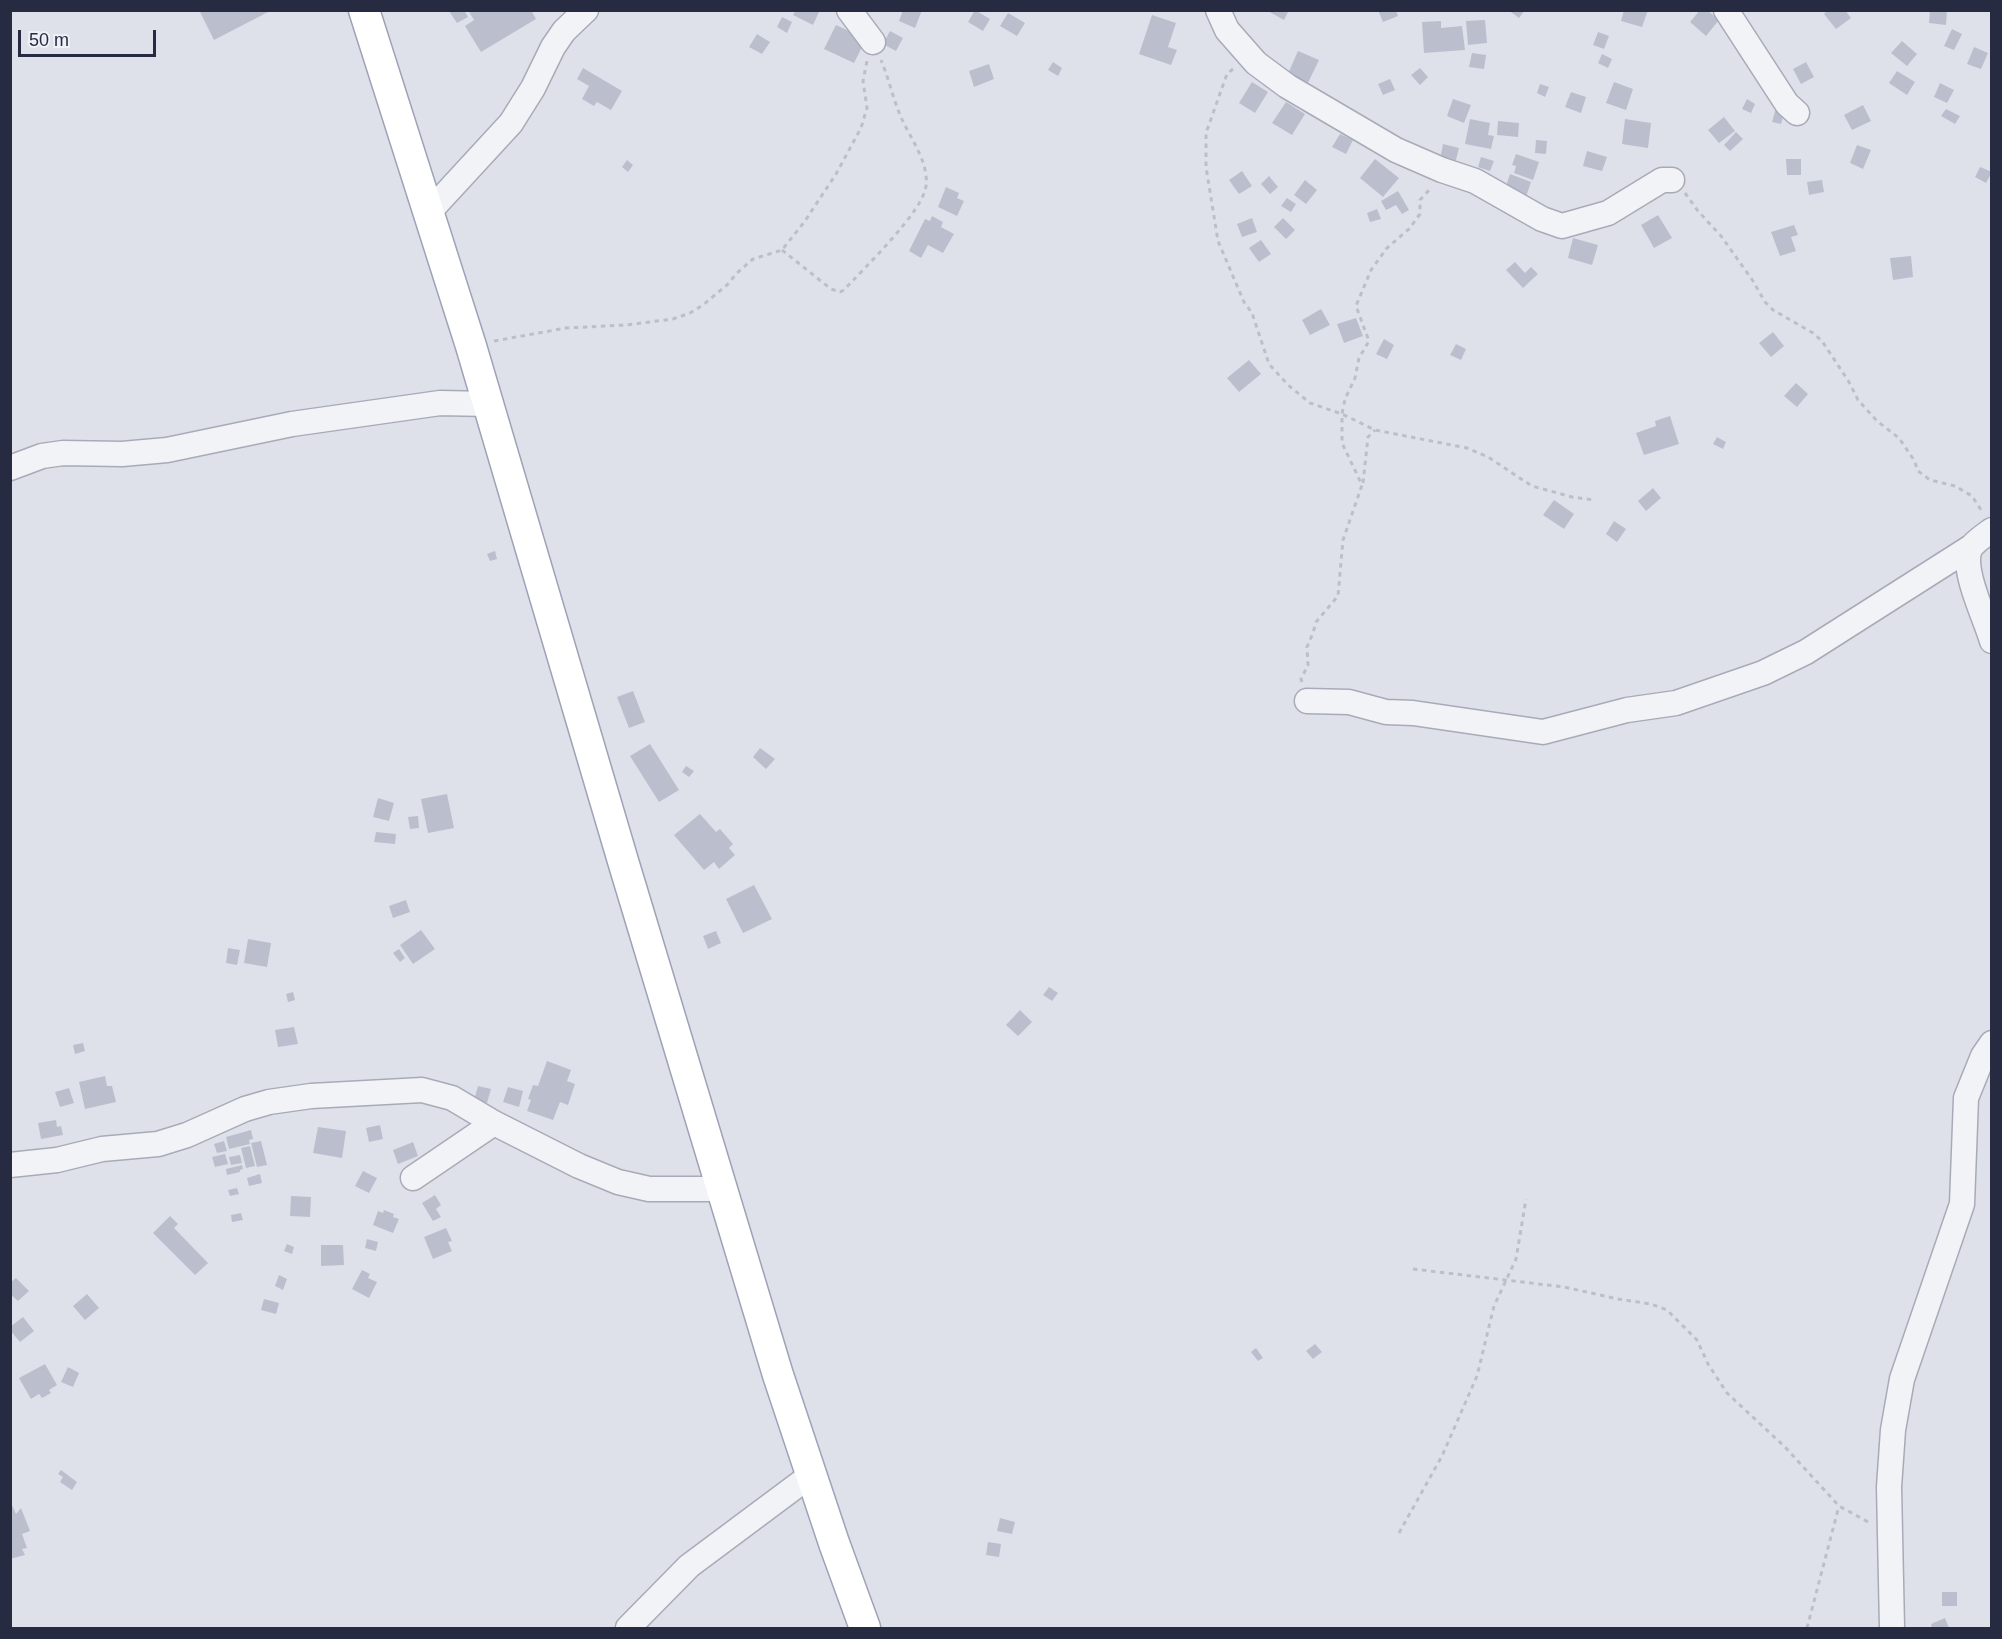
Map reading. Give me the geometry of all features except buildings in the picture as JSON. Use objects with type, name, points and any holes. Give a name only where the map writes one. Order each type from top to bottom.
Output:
[{"type":"main road","points":[[364,10],[471,346],[778,1375],[865,1629]]},
{"type":"street","points":[[429,212],[511,123],[533,88],[558,39],[586,10]]},
{"type":"street","points":[[849,10],[873,42]]},
{"type":"street","points":[[1218,10],[1227,30],[1250,56],[1287,86],[1396,150],[1475,181],[1542,219],[1562,226],[1608,213],[1662,180],[1672,180]]},
{"type":"street","points":[[1726,10],[1787,104],[1797,113]]},
{"type":"street","points":[[10,468],[42,456],[63,453],[167,450],[292,424],[440,403],[488,404]]},
{"type":"street","points":[[1984,536],[1968,558],[1969,572],[1992,641]]},
{"type":"street","points":[[1307,701],[1349,702],[1386,711],[1413,712],[1544,732],[1627,710],[1676,704],[1763,673],[1806,652],[1984,536]]},
{"type":"street","points":[[1892,1629],[1889,1487],[1893,1430],[1902,1379],[1962,1204],[1966,1098],[1983,1056],[1992,1043]]},
{"type":"street","points":[[10,1165],[57,1160],[102,1149],[158,1144],[203,1128],[245,1109],[270,1102],[311,1096],[422,1090],[452,1098],[494,1123],[579,1166],[618,1182],[649,1189],[723,1189]]},
{"type":"street","points":[[413,1178],[494,1123]]},
{"type":"street","points":[[628,1629],[689,1566],[811,1475]]},
{"type":"path","points":[[782,250],[831,289],[840,292],[902,226],[925,192],[927,179],[922,161],[901,115],[873,42]]},
{"type":"path","points":[[471,346],[566,328],[626,325],[674,319],[703,305],[729,284],[737,273],[753,259],[782,250],[805,221],[836,174],[861,128],[867,108],[863,81],[873,42]]},
{"type":"path","points":[[1250,56],[1227,74],[1206,133],[1206,167],[1218,241],[1244,302],[1252,313],[1269,364],[1287,385],[1310,403],[1342,414],[1375,430],[1400,436],[1412,436],[1442,445],[1467,448],[1488,458],[1532,486],[1572,497],[1594,500]]},
{"type":"path","points":[[1362,484],[1342,443],[1342,414],[1345,399],[1355,378],[1359,358],[1369,341],[1356,306],[1371,270],[1387,248],[1415,222],[1420,214],[1420,200],[1443,170]]},
{"type":"path","points":[[1672,180],[1678,183],[1698,211],[1721,236],[1765,302],[1773,310],[1813,333],[1822,341],[1858,400],[1877,421],[1899,438],[1914,460],[1918,471],[1930,480],[1955,486],[1972,496],[1982,510],[1984,536]]},
{"type":"path","points":[[1307,701],[1301,679],[1308,665],[1307,647],[1316,622],[1338,596],[1343,540],[1362,484],[1368,437],[1375,430]]},
{"type":"path","points":[[1399,1533],[1442,1456],[1478,1376],[1494,1306],[1516,1259],[1526,1199]]},
{"type":"path","points":[[1413,1269],[1564,1287],[1651,1304],[1667,1310],[1697,1340],[1707,1364],[1727,1394],[1785,1447],[1839,1506],[1890,1533]]},
{"type":"path","points":[[1807,1629],[1839,1506]]}]
